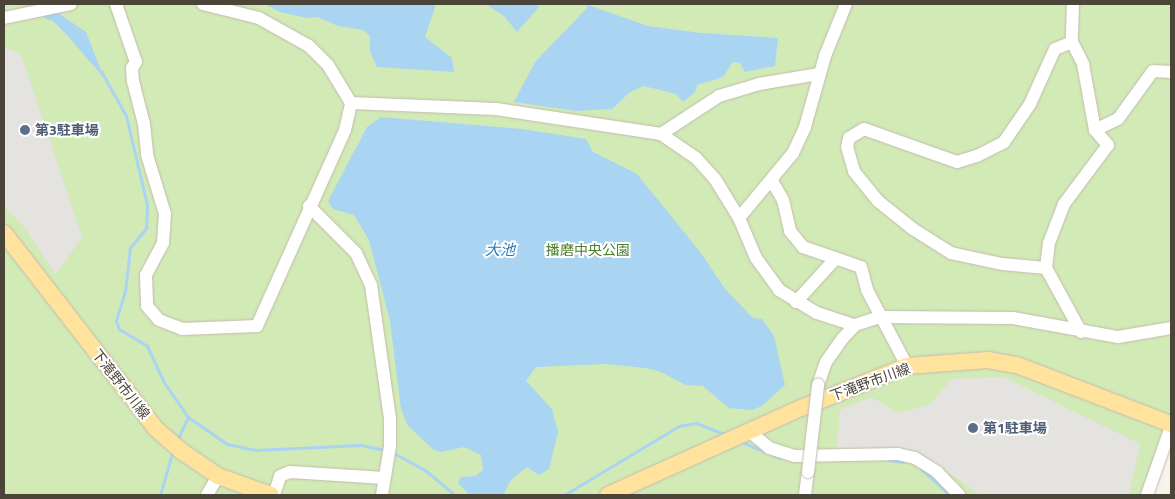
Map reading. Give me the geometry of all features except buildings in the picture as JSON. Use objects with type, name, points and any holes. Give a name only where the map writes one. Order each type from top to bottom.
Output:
[{"type":"main road","name":"下滝野市川線","points":[[4,233],[156,428],[181,451],[218,476],[274,491]]},
{"type":"main road","name":"下滝野市川線","points":[[608,495],[750,431],[908,366],[988,360],[1017,365],[1171,426]]},
{"type":"street","points":[[4,18],[28,10],[71,4]]},
{"type":"street","points":[[116,4],[136,62],[132,68],[133,81],[144,124],[147,155],[165,214],[164,243],[146,275],[144,292],[150,312],[166,324],[182,328],[257,326],[344,130],[351,103],[328,64],[309,46],[259,18],[203,4]]},
{"type":"street","points":[[739,218],[772,181],[793,153],[805,127],[819,74],[846,4]]},
{"type":"street","points":[[1073,4],[1072,42],[1083,64],[1096,130],[1108,145],[1064,204],[1049,243],[1046,268],[1081,332]]},
{"type":"street","points":[[1046,268],[1002,264],[951,253],[913,230],[878,201],[854,171],[847,147],[849,138],[864,129],[957,162],[977,156],[1004,142],[1030,104],[1055,50],[1072,42]]},
{"type":"street","points":[[1096,130],[1118,119],[1153,71],[1171,72]]},
{"type":"street","points":[[661,134],[720,96],[758,84],[819,74]]},
{"type":"street","points":[[351,103],[496,109],[661,134],[704,166],[739,218],[762,270],[796,302],[855,325]]},
{"type":"street","points":[[772,181],[783,200],[790,231],[803,247],[861,267],[880,317],[908,366]]},
{"type":"street","points":[[309,206],[356,253],[371,285],[390,418],[390,446],[382,495]]},
{"type":"street","points":[[796,302],[836,258]]},
{"type":"street","points":[[805,495],[818,385],[834,347],[855,325],[880,317],[941,315],[1014,318],[1081,332],[1118,337],[1171,328]]},
{"type":"street","points":[[1147,495],[1171,426]]},
{"type":"street","points":[[750,431],[769,448],[795,456],[898,454],[915,458],[937,472],[959,495]]},
{"type":"street","points":[[274,491],[280,476],[290,472],[384,478]]},
{"type":"street","points":[[208,495],[218,476]]},
{"type":"green space","name":"播磨中央公園","points":[[4,4],[1171,4],[1171,423],[1143,495],[4,495]]},
{"type":"shaded area","name":"第3駐車場","points":[[4,47],[21,54],[82,237],[56,275],[21,223],[4,206]]},
{"type":"shaded area","name":"第1駐車場","points":[[1004,377],[1140,444],[1129,495],[981,495],[918,451],[895,447],[837,449],[840,410],[871,397],[899,413],[931,404],[951,379]]},
{"type":"water","points":[[40,4],[58,4],[61,15],[86,32],[104,78],[53,21],[44,18]]},
{"type":"water","points":[[265,4],[436,4],[425,37],[452,58],[454,72],[377,67],[370,52],[370,36],[363,30],[338,26],[318,17],[307,18],[280,12]]},
{"type":"water","points":[[486,4],[537,4],[539,7],[517,32],[504,16]]},
{"type":"water","points":[[585,4],[648,26],[701,33],[778,38],[775,66],[745,72],[740,63],[733,62],[723,77],[697,85],[695,92],[683,102],[676,94],[644,86],[630,92],[612,109],[576,111],[514,102],[535,62],[588,7]]},
{"type":"water","name":"大池","points":[[381,117],[522,129],[586,139],[593,152],[637,174],[701,253],[725,289],[753,318],[762,319],[774,336],[785,385],[762,406],[752,410],[729,408],[703,386],[686,385],[659,371],[645,368],[605,364],[536,367],[526,381],[552,409],[558,432],[549,469],[539,475],[527,467],[511,480],[503,495],[469,494],[458,483],[461,477],[475,476],[483,470],[481,455],[464,447],[441,452],[434,450],[408,426],[401,409],[390,321],[369,240],[354,215],[333,209],[328,201],[367,127]]},
{"type":"waterway","points":[[101,71],[126,116],[147,205],[146,228],[130,248],[125,291],[116,321],[119,329],[147,346],[163,381],[188,417],[227,444],[256,450],[360,445],[386,450]]},
{"type":"waterway","points":[[177,440],[188,417]]},
{"type":"waterway","points":[[564,495],[679,426],[696,423],[727,435]]},
{"type":"waterway","points":[[742,442],[780,458]]},
{"type":"waterway","points":[[160,495],[173,450]]},
{"type":"waterway","points":[[392,452],[425,470],[455,495]]},
{"type":"waterway","points":[[888,460],[904,462]]},
{"type":"waterway","points":[[921,469],[950,495]]},
{"type":"place","name":"第3駐車場","points":[[25,130]]},
{"type":"place","name":"第1駐車場","points":[[973,428]]}]
